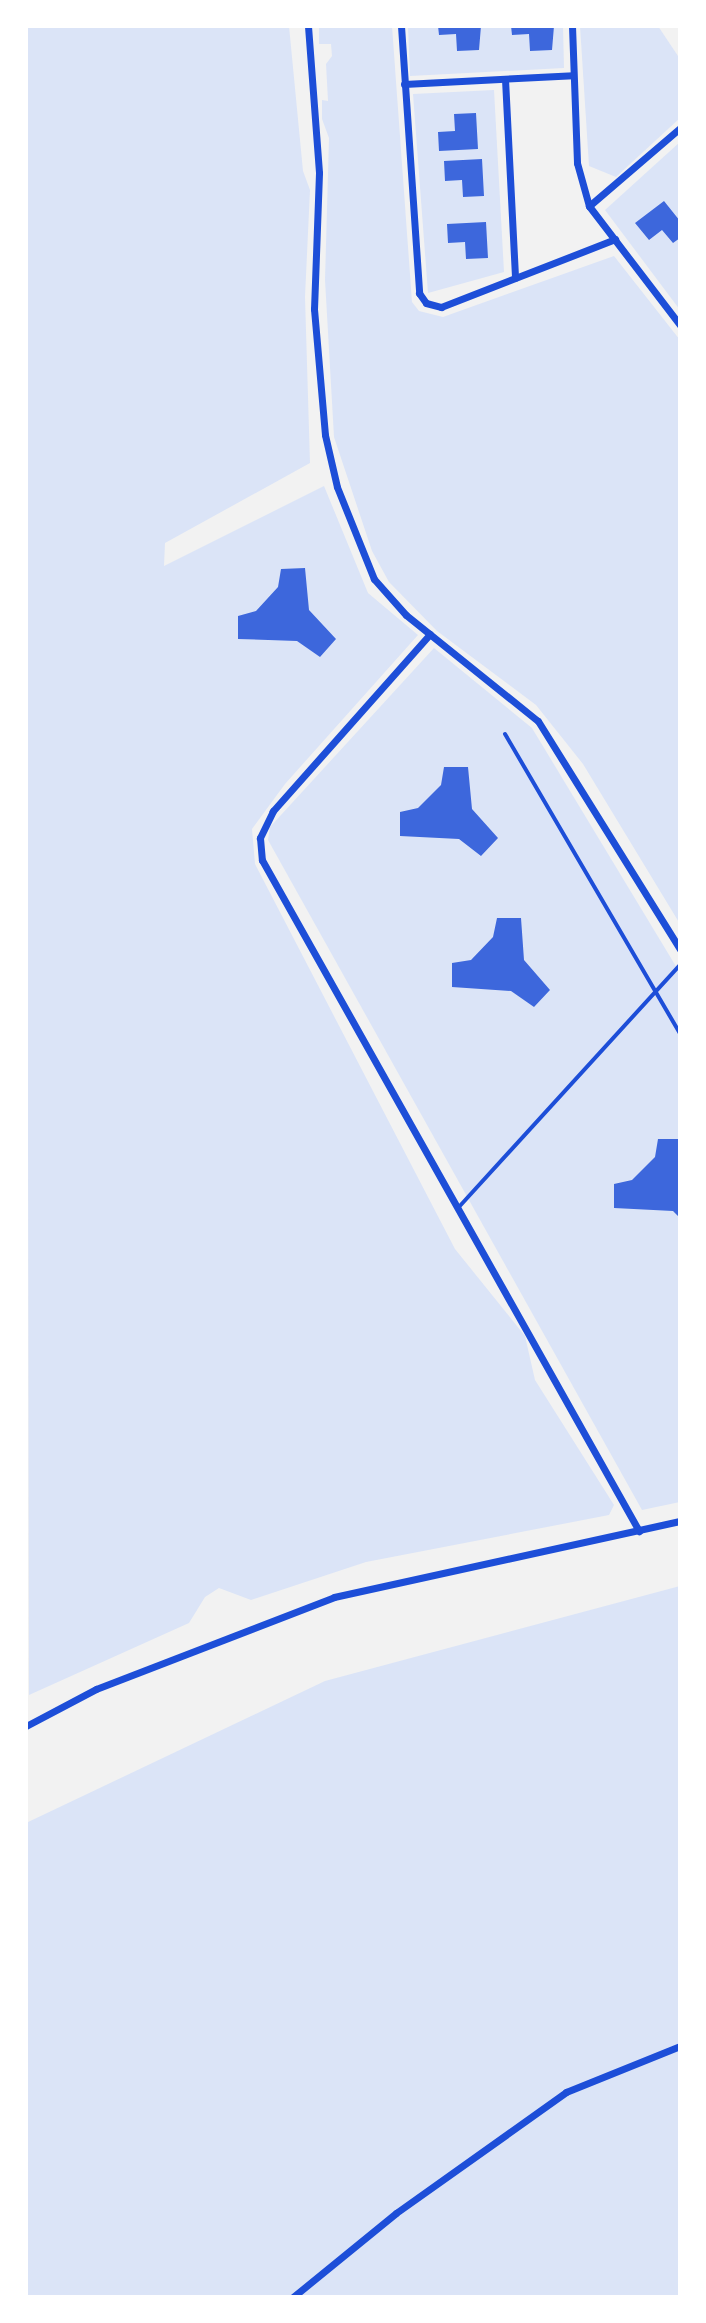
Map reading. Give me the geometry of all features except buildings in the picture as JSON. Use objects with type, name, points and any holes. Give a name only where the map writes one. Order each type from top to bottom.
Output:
[{"type":"street","points":[[308,26],[319,173],[314,309],[325,435],[337,487],[374,579],[430,634],[538,721],[680,949]]},
{"type":"street","points":[[401,26],[421,298],[441,307],[615,239]]},
{"type":"street","points":[[572,26],[577,163],[589,206],[680,325]]},
{"type":"street","points":[[404,84],[573,75]]},
{"type":"street","points":[[505,79],[515,278]]},
{"type":"street","points":[[589,206],[680,128]]},
{"type":"street","points":[[430,634],[273,811],[260,838],[262,860],[639,1531]]},
{"type":"street","points":[[26,1726],[96,1689],[334,1597],[680,1521]]},
{"type":"street","points":[[293,2297],[396,2213],[566,2092],[680,2046]]},
{"type":"lane","points":[[505,734],[680,1033]]},
{"type":"lane","points":[[458,1208],[656,996],[680,965]]},
{"type":"shaded area","points":[[26,26],[289,26],[303,171],[310,190],[305,297],[310,463],[165,543],[164,566],[324,486],[368,593],[418,635],[285,784],[252,829],[255,864],[455,1249],[525,1336],[535,1380],[614,1505],[609,1515],[366,1562],[251,1600],[219,1588],[205,1597],[189,1623],[29,1695]]},
{"type":"shaded area","points":[[319,26],[392,26],[412,302],[419,311],[443,317],[614,256],[680,340],[680,924],[583,764],[536,705],[437,631],[389,582],[372,551],[334,437],[325,280],[329,138],[322,119],[322,100],[328,101],[326,64],[332,56],[331,44],[319,44]]},
{"type":"shaded area","points":[[408,26],[563,26],[564,68],[410,76]]},
{"type":"shaded area","points":[[580,26],[658,26],[680,59],[680,118],[616,177],[589,166]]},
{"type":"shaded area","points":[[494,90],[504,272],[428,293],[413,94]]},
{"type":"shaded area","points":[[680,142],[680,310],[605,210]]},
{"type":"shaded area","points":[[434,648],[532,728],[680,973],[680,1502],[642,1510],[268,840],[270,827]]},
{"type":"shaded area","points":[[680,1586],[680,2297],[26,2297],[26,1823],[325,1681]]}]
